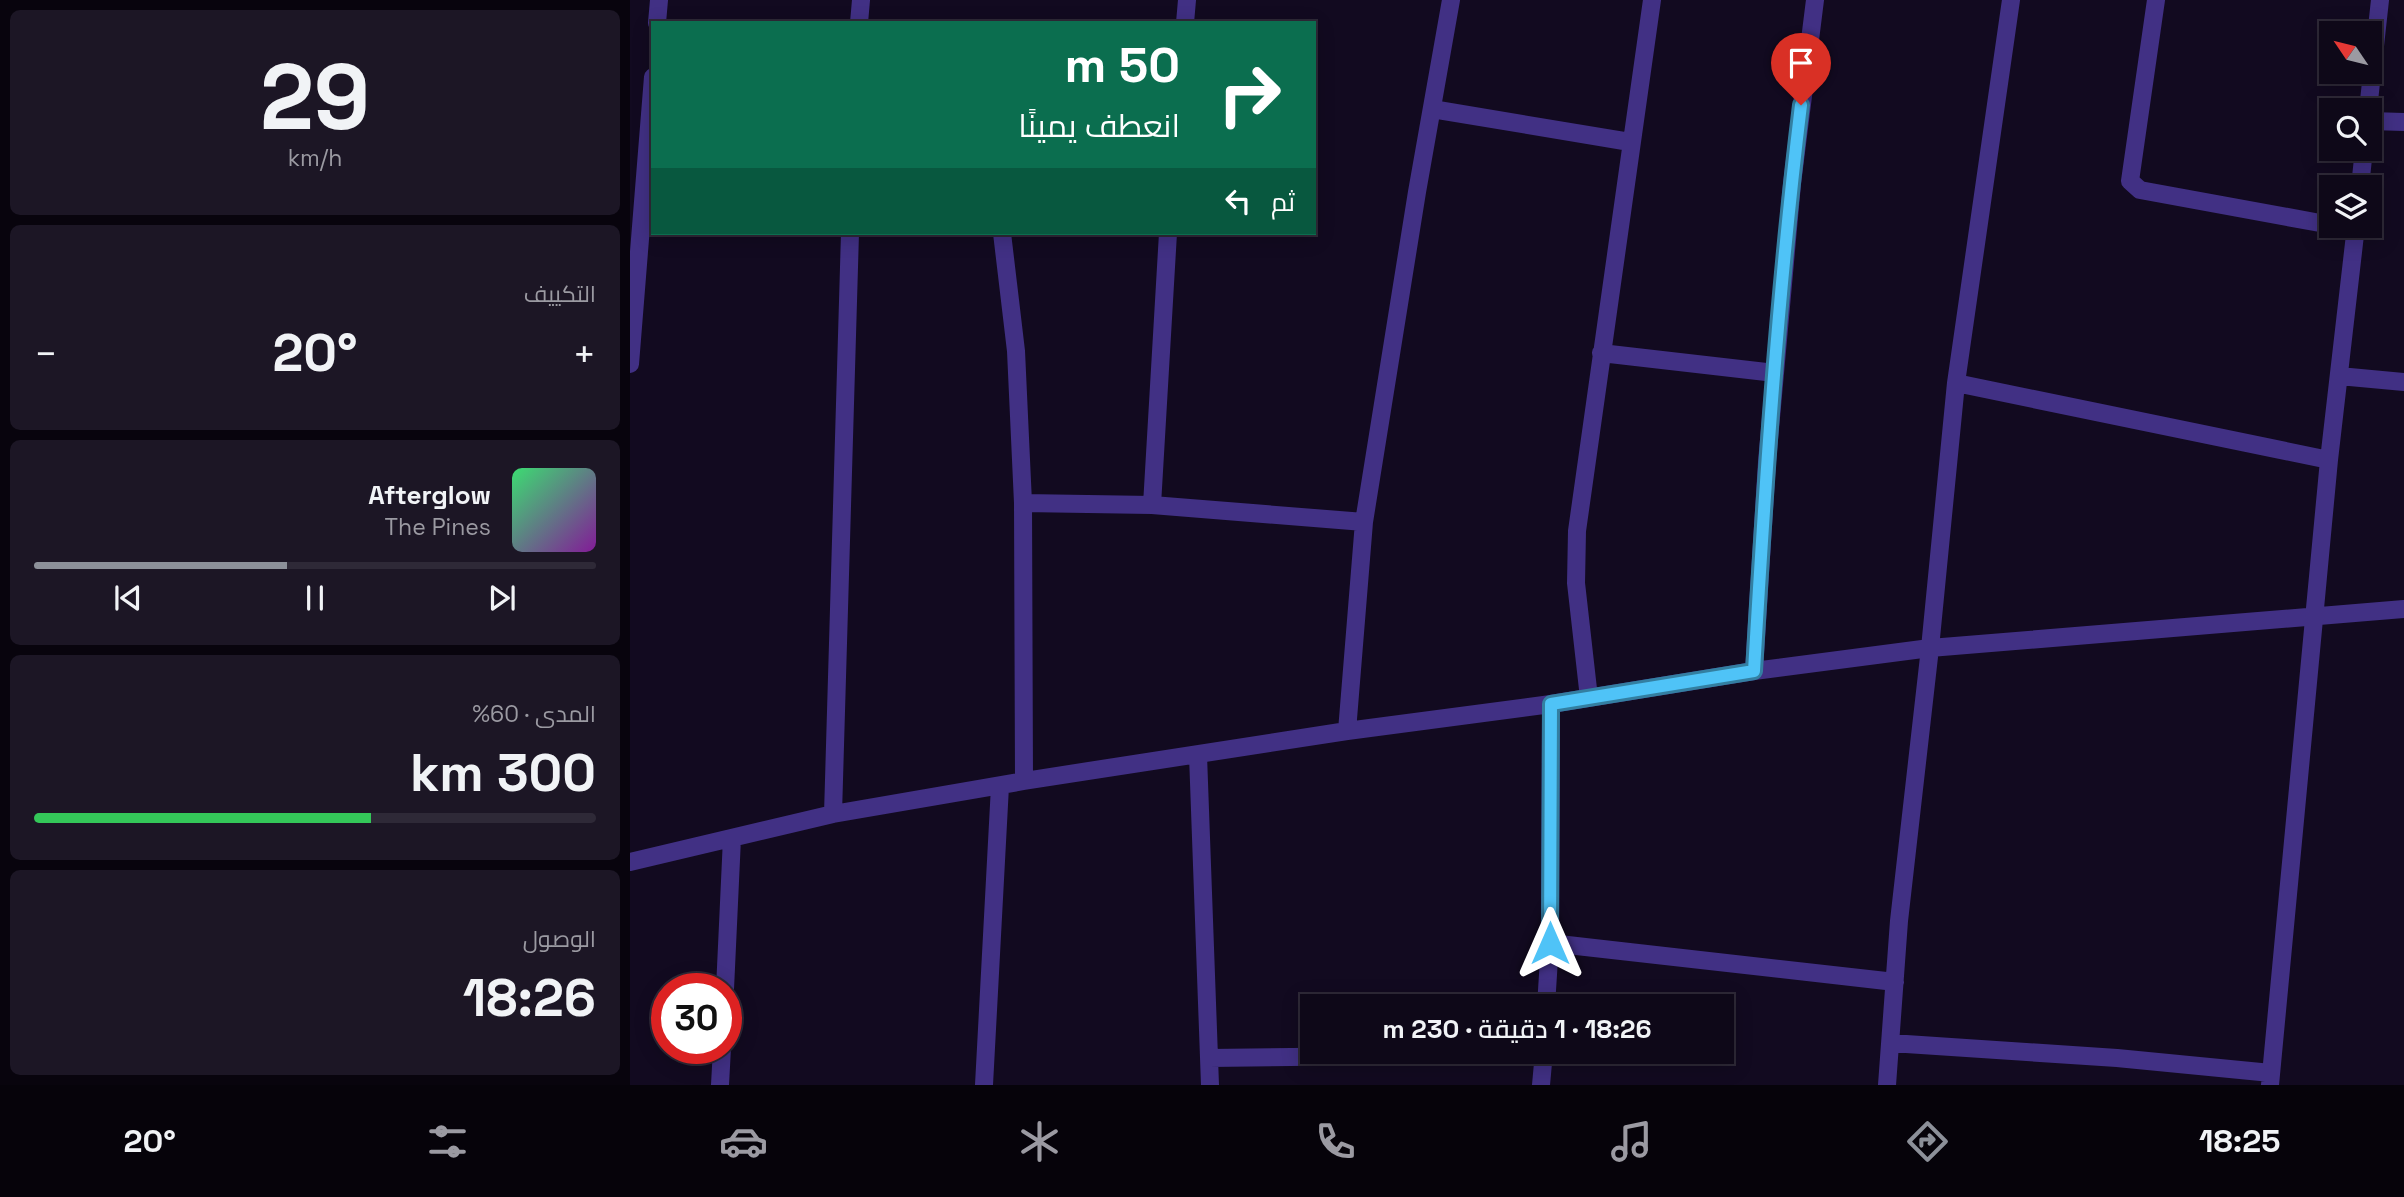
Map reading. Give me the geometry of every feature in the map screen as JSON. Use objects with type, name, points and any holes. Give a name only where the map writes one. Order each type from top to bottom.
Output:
[{"type":"street","points":[[657,21],[659,0]]},
{"type":"street","points":[[859,21],[861,0]]},
{"type":"street","points":[[1185,21],[1187,0]]},
{"type":"street","points":[[1347,731],[1364,522],[1451,0]]},
{"type":"street","points":[[1589,698],[1576,583],[1577,531],[1652,0]]},
{"type":"street","points":[[1754,671],[1775,373],[1792,184],[1815,0]]},
{"type":"street","points":[[1887,1085],[1900,907],[1930,648],[1956,383],[2011,0]]},
{"type":"street","points":[[2156,0],[2130,181],[2134,187],[2319,223]]},
{"type":"street","points":[[2369,98],[2380,0]]},
{"type":"street","points":[[630,364],[651,102]]},
{"type":"street","points":[[1432,109],[1630,142]]},
{"type":"street","points":[[2382,121],[2404,122]]},
{"type":"street","points":[[833,814],[850,235]]},
{"type":"street","points":[[1002,235],[1016,351],[1023,503],[1024,781]]},
{"type":"street","points":[[1152,505],[1168,235]]},
{"type":"street","points":[[1891,1043],[2118,1058],[2271,1079],[2329,460],[2355,238]]},
{"type":"street","points":[[1601,353],[1775,373]]},
{"type":"street","points":[[2339,376],[2404,382]]},
{"type":"street","points":[[1956,383],[2329,460]]},
{"type":"street","points":[[1023,503],[1152,505],[1364,522]]},
{"type":"street","points":[[630,862],[833,814],[1024,781],[1347,731],[1551,704],[1754,671],[1930,648],[2404,609]]},
{"type":"street","points":[[1547,994],[1550,943],[1551,704]]},
{"type":"street","points":[[1198,755],[1210,1085]]},
{"type":"street","points":[[984,1085],[1000,786]]},
{"type":"street","points":[[726,973],[732,838]]},
{"type":"street","points":[[1550,943],[1895,982]]},
{"type":"street","points":[[1209,1058],[1300,1057]]},
{"type":"street","points":[[720,1085],[721,1064]]},
{"type":"street","points":[[1541,1085],[1543,1064]]},
{"type":"route","points":[[1550,943],[1551,704],[1754,671],[1767,462],[1801,105]]}]
